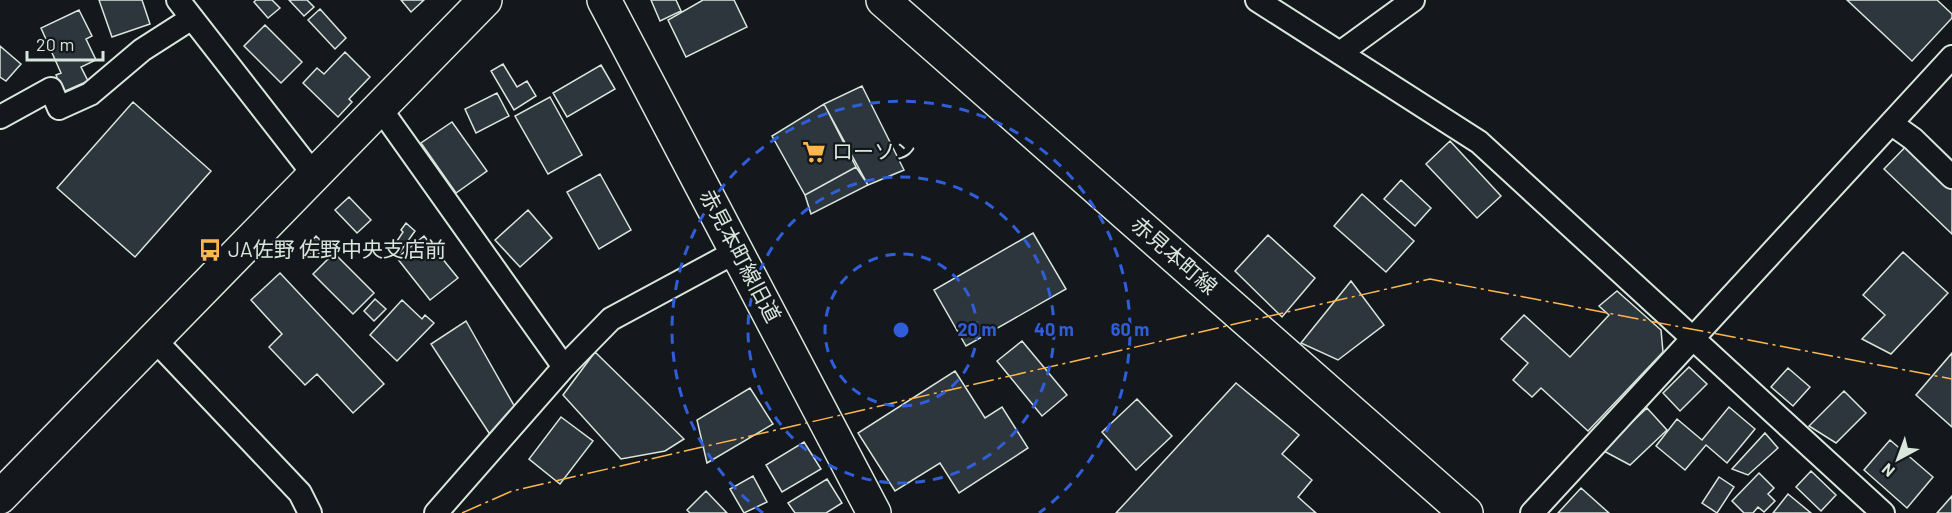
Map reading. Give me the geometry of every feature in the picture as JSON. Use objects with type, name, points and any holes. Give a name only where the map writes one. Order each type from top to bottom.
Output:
[{"type":"street","points":[[178,0],[315,176]]},
{"type":"street","points":[[0,497],[485,0]]},
{"type":"street","name":"赤見本町線旧道","points":[[604,0],[874,513]]},
{"type":"street","name":"赤見本町線","points":[[883,0],[1466,513]]},
{"type":"street","points":[[1257,0],[1479,142],[1883,513]]},
{"type":"street","points":[[1340,53],[1413,0]]},
{"type":"street","points":[[0,117],[51,89],[60,108],[90,94],[142,50],[192,18]]},
{"type":"street","points":[[1532,513],[1952,57]]},
{"type":"street","points":[[380,108],[564,368]]},
{"type":"street","points":[[1892,124],[1913,139],[1952,177]]},
{"type":"street","points":[[436,513],[564,368],[611,319],[737,251]]},
{"type":"street","points":[[154,339],[300,493],[310,513]]},
{"type":"building","points":[[99,0],[142,0],[150,24],[112,37]]},
{"type":"building","points":[[272,0],[280,8],[268,18],[254,2]]},
{"type":"building","points":[[289,0],[307,0],[314,7],[304,16]]},
{"type":"building","points":[[401,0],[424,0],[411,12]]},
{"type":"building","points":[[651,0],[676,0],[681,11],[660,21]]},
{"type":"building","points":[[703,0],[734,0],[747,27],[686,57],[668,20]]},
{"type":"building","points":[[1847,0],[1937,0],[1952,14],[1952,18],[1912,61]]},
{"type":"building","points":[[320,9],[346,38],[335,49],[308,20]]},
{"type":"building","points":[[79,10],[92,36],[86,39],[96,60],[81,67],[88,81],[63,92],[56,75],[61,73],[41,28]]},
{"type":"building","points":[[265,25],[302,62],[281,83],[244,46]]},
{"type":"building","points":[[0,46],[21,64],[6,81],[0,77]]},
{"type":"building","points":[[345,52],[370,77],[349,99],[352,102],[338,117],[303,83],[317,68],[324,74]]},
{"type":"building","points":[[503,64],[517,87],[527,81],[536,96],[514,110],[491,71]]},
{"type":"building","points":[[601,65],[615,89],[567,117],[553,93]]},
{"type":"building","points":[[862,86],[904,170],[868,185],[824,104]]},
{"type":"building","points":[[497,93],[509,116],[476,133],[465,109]]},
{"type":"building","points":[[550,97],[582,155],[548,174],[515,116]]},
{"type":"building","points":[[133,102],[211,171],[135,257],[57,188]]},
{"type":"building","name":"ローソン","points":[[824,104],[856,167],[805,195],[772,136]]},
{"type":"building","points":[[452,122],[487,171],[456,193],[421,143]]},
{"type":"building","points":[[1913,139],[1952,177],[1952,234],[1884,169]]},
{"type":"building","points":[[1450,141],[1501,196],[1477,218],[1426,164]]},
{"type":"building","points":[[856,167],[868,185],[811,214],[805,195]]},
{"type":"building","points":[[600,174],[631,230],[599,249],[567,192]]},
{"type":"building","points":[[1401,180],[1431,208],[1415,226],[1384,199]]},
{"type":"building","points":[[1362,194],[1414,241],[1386,272],[1334,226]]},
{"type":"building","points":[[349,197],[371,220],[357,233],[335,210]]},
{"type":"building","points":[[528,210],[552,238],[520,267],[495,240]]},
{"type":"building","points":[[406,223],[415,231],[400,252],[393,247]]},
{"type":"building","points":[[1033,233],[1066,289],[966,346],[934,290]]},
{"type":"building","points":[[1268,235],[1315,278],[1282,317],[1235,271]]},
{"type":"building","points":[[316,236],[326,246],[315,258],[305,249]]},
{"type":"building","points":[[424,236],[458,278],[430,300],[397,258]]},
{"type":"building","points":[[1903,252],[1948,293],[1891,354],[1862,339],[1885,315],[1863,295]]},
{"type":"building","points":[[334,253],[374,293],[353,314],[313,274]]},
{"type":"building","points":[[280,273],[384,384],[353,413],[317,374],[305,385],[269,347],[282,334],[251,300]]},
{"type":"building","points":[[1351,281],[1384,325],[1338,360],[1301,343]]},
{"type":"building","points":[[1617,291],[1661,330],[1663,352],[1588,431],[1541,388],[1532,397],[1513,380],[1528,363],[1501,339],[1524,315],[1570,357],[1609,315],[1599,306]]},
{"type":"building","points":[[375,299],[386,309],[374,321],[364,311]]},
{"type":"building","points":[[402,300],[422,319],[425,315],[434,323],[397,361],[370,335]]},
{"type":"building","points":[[466,321],[516,409],[491,436],[431,344]]},
{"type":"building","points":[[1022,341],[1067,395],[1042,416],[997,361]]},
{"type":"building","points":[[595,352],[684,439],[665,451],[621,459],[563,395]]},
{"type":"building","points":[[1952,353],[1952,427],[1916,395]]},
{"type":"building","points":[[1689,367],[1707,384],[1680,411],[1663,393]]},
{"type":"building","points":[[1788,368],[1810,387],[1793,406],[1771,387]]},
{"type":"building","points":[[955,371],[985,418],[1002,407],[1028,448],[959,493],[940,463],[895,491],[858,433]]},
{"type":"building","points":[[1236,383],[1299,435],[1282,454],[1312,480],[1298,497],[1316,513],[1116,513]]},
{"type":"building","points":[[750,388],[773,424],[707,463],[697,420]]},
{"type":"building","points":[[1844,391],[1866,413],[1836,443],[1809,426]]},
{"type":"building","points":[[1137,399],[1172,436],[1136,470],[1102,432]]},
{"type":"building","points":[[1729,407],[1755,429],[1727,463],[1706,445],[1685,470],[1656,446],[1677,419],[1702,440]]},
{"type":"building","points":[[1647,408],[1667,430],[1630,465],[1602,450]]},
{"type":"building","points":[[561,417],[593,441],[560,484],[529,459]]},
{"type":"building","points":[[1765,433],[1778,448],[1748,475],[1732,469]]},
{"type":"building","points":[[1890,440],[1933,477],[1907,508],[1864,470]]},
{"type":"building","points":[[804,442],[821,469],[782,492],[766,465]]},
{"type":"building","points":[[1811,471],[1836,495],[1821,511],[1796,487]]},
{"type":"building","points":[[1759,473],[1774,488],[1768,494],[1775,501],[1764,512],[1758,507],[1753,513],[1744,513],[1732,501]]},
{"type":"building","points":[[753,476],[767,502],[744,513],[730,489]]},
{"type":"building","points":[[1719,477],[1734,487],[1717,513],[1702,503]]},
{"type":"building","points":[[827,479],[842,503],[826,513],[795,513],[788,503]]},
{"type":"building","points":[[1581,488],[1609,513],[1558,513]]},
{"type":"building","points":[[706,491],[727,513],[690,513],[687,510]]},
{"type":"building","points":[[1788,494],[1811,513],[1773,513]]},
{"type":"building","points":[[1952,496],[1952,513],[1937,513]]},
{"type":"power","points":[[462,513],[512,491],[1430,279],[1952,379]]},
{"type":"place","name":"ローソン","points":[[814,152]]},
{"type":"place","name":"JA佐野 佐野中央支店前","points":[[210,250]]}]
